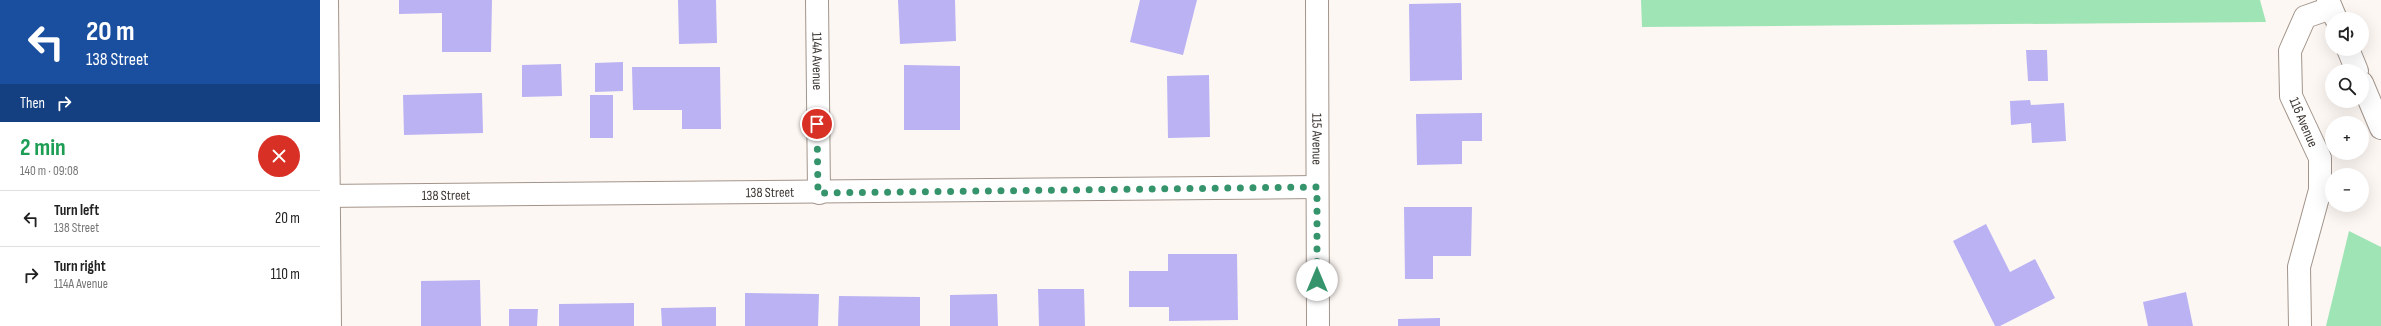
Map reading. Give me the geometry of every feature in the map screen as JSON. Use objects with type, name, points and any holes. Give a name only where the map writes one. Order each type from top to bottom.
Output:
[{"type":"street","points":[[327,0],[324,196],[330,326]]},
{"type":"street","name":"114A Avenue","points":[[817,0],[818,193]]},
{"type":"street","name":"115 Avenue","points":[[1317,0],[1318,326]]},
{"type":"street","name":"116 Avenue","points":[[2300,326],[2299,267],[2320,190],[2320,158],[2291,96],[2290,51],[2305,18],[2332,9]]},
{"type":"street","points":[[2369,100],[2381,128]]},
{"type":"street","name":"138 Street","points":[[324,196],[818,193],[1317,187]]},
{"type":"green space","points":[[1641,0],[2260,0],[2266,22],[1642,27]]},
{"type":"green space","points":[[2349,231],[2381,247],[2381,326],[2326,326]]},
{"type":"building","points":[[399,0],[492,0],[491,52],[442,52],[442,13],[399,14]]},
{"type":"building","points":[[678,0],[716,0],[717,43],[679,44]]},
{"type":"building","points":[[898,0],[955,0],[956,41],[900,44]]},
{"type":"building","points":[[1140,0],[1197,0],[1183,55],[1130,42]]},
{"type":"building","points":[[1461,3],[1462,80],[1410,81],[1409,4]]},
{"type":"building","points":[[2026,50],[2047,50],[2048,81],[2028,81]]},
{"type":"building","points":[[623,62],[623,91],[595,92],[595,63]]},
{"type":"building","points":[[561,64],[562,96],[522,97],[522,65]]},
{"type":"building","points":[[904,65],[960,66],[960,130],[904,130]]},
{"type":"building","points":[[632,67],[720,67],[721,129],[682,129],[682,110],[633,110]]},
{"type":"building","points":[[1209,75],[1210,137],[1168,138],[1167,76]]},
{"type":"building","points":[[482,93],[483,133],[404,135],[403,95]]},
{"type":"building","points":[[590,95],[613,95],[613,138],[590,138]]},
{"type":"building","points":[[2030,100],[2031,105],[2064,103],[2066,141],[2032,143],[2031,123],[2011,125],[2010,101]]},
{"type":"building","points":[[1482,113],[1482,141],[1462,141],[1462,164],[1417,165],[1416,114]]},
{"type":"building","points":[[1404,207],[1472,207],[1471,256],[1433,256],[1433,279],[1405,279]]},
{"type":"building","points":[[1986,224],[2010,272],[2035,259],[2055,298],[2000,326],[1995,326],[1953,241]]},
{"type":"building","points":[[1168,254],[1237,254],[1238,320],[1169,321],[1169,307],[1129,307],[1129,271],[1168,271]]},
{"type":"building","points":[[480,280],[481,326],[421,326],[421,281]]},
{"type":"building","points":[[1038,289],[1084,289],[1085,326],[1039,326]]},
{"type":"building","points":[[2186,292],[2193,326],[2148,326],[2143,302]]},
{"type":"building","points":[[745,293],[819,294],[818,326],[745,326]]},
{"type":"building","points":[[997,294],[998,326],[950,326],[950,295]]},
{"type":"building","points":[[839,296],[920,297],[920,326],[838,326]]},
{"type":"building","points":[[634,303],[634,326],[559,326],[559,304]]},
{"type":"building","points":[[716,307],[716,326],[662,326],[661,308]]},
{"type":"building","points":[[509,309],[538,309],[537,326],[509,326]]},
{"type":"building","points":[[1440,318],[1440,326],[1398,326],[1398,319]]},
{"type":"route","points":[[817,124],[818,193],[1317,187],[1317,280]]}]
